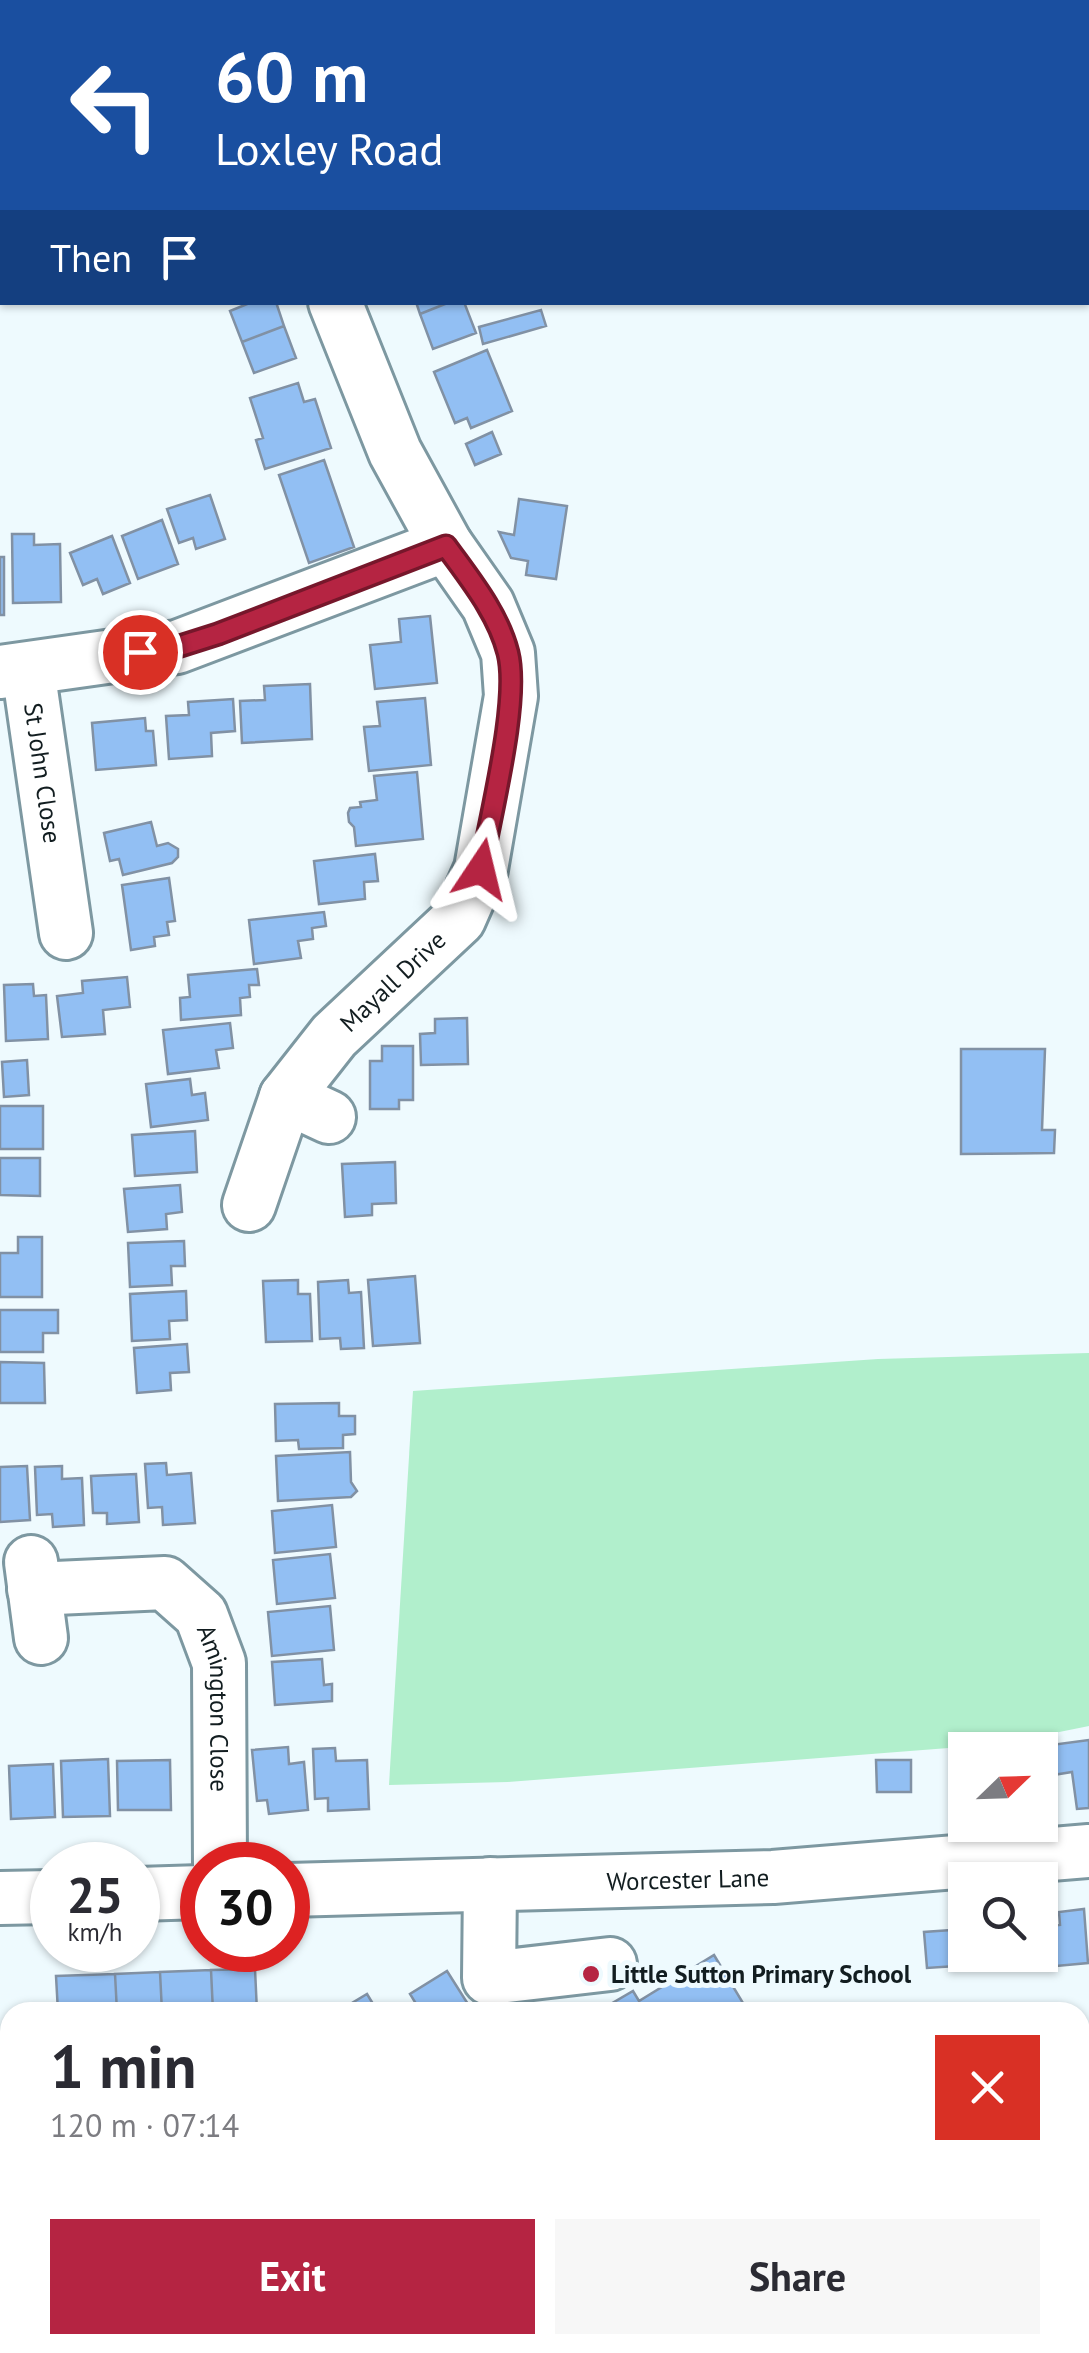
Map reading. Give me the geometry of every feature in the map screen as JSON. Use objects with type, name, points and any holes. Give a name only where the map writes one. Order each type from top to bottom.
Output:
[{"type":"street","name":"Mayall Drive","points":[[249,1205],[307,1107],[334,1036],[459,919],[481,869],[511,696],[508,654],[488,604],[446,546],[396,452],[337,305]]},
{"type":"street","points":[[14,670],[177,647],[446,546]]},
{"type":"street","name":"St John Close","points":[[14,670],[40,881],[66,933]]},
{"type":"street","name":"Amington Close","points":[[35,1596],[165,1583],[201,1615],[219,1663],[220,1842]]},
{"type":"street","name":"Worcester Lane","points":[[310,1889],[773,1877],[1089,1851]]},
{"type":"street","points":[[490,1884],[489,1978],[610,1964]]},
{"type":"street","points":[[0,1898],[30,1897]]},
{"type":"green space","points":[[1089,1353],[1089,1726],[1058,1732],[948,1732],[948,1748],[508,1782],[389,1785],[413,1391],[878,1359]]},
{"type":"building","points":[[245,305],[277,305],[284,326],[242,342],[230,311]]},
{"type":"building","points":[[417,305],[442,305],[420,314]]},
{"type":"building","points":[[442,305],[465,305],[476,333],[433,349],[420,314]]},
{"type":"building","points":[[541,310],[546,326],[483,344],[479,327]]},
{"type":"building","points":[[284,326],[296,358],[254,373],[242,342]]},
{"type":"building","points":[[487,350],[512,411],[471,428],[467,418],[455,423],[434,372]]},
{"type":"building","points":[[298,383],[304,402],[315,399],[331,448],[265,469],[256,440],[263,438],[250,398]]},
{"type":"building","points":[[492,432],[501,454],[475,465],[466,444]]},
{"type":"building","points":[[324,460],[354,547],[309,563],[279,475]]},
{"type":"building","points":[[210,495],[225,539],[196,549],[193,538],[179,543],[167,509]]},
{"type":"building","points":[[519,499],[567,506],[556,579],[526,575],[528,561],[511,558],[499,532],[514,535]]},
{"type":"building","points":[[162,520],[178,564],[138,579],[122,536]]},
{"type":"building","points":[[12,534],[34,534],[34,545],[60,544],[61,602],[13,603]]},
{"type":"building","points":[[112,536],[130,583],[103,594],[97,579],[83,585],[70,553]]},
{"type":"building","points":[[0,557],[4,557],[4,615],[0,615]]},
{"type":"building","points":[[430,616],[437,683],[375,689],[370,645],[401,642],[399,619]]},
{"type":"building","points":[[310,684],[312,739],[242,743],[240,701],[265,700],[264,686]]},
{"type":"building","points":[[425,698],[431,765],[369,771],[364,727],[380,726],[377,702]]},
{"type":"building","points":[[233,699],[235,731],[211,733],[212,756],[169,759],[166,716],[189,715],[188,702]]},
{"type":"building","points":[[145,718],[146,731],[153,731],[156,765],[96,770],[92,723]]},
{"type":"building","points":[[417,772],[423,839],[356,846],[348,813],[350,808],[361,807],[360,802],[377,800],[374,776]]},
{"type":"building","points":[[151,822],[157,846],[168,843],[178,849],[178,857],[172,863],[123,875],[119,859],[110,861],[104,833]]},
{"type":"building","points":[[375,854],[378,881],[364,882],[365,899],[319,904],[314,861]]},
{"type":"building","points":[[169,878],[175,921],[167,922],[169,935],[154,937],[155,946],[131,950],[122,885]]},
{"type":"building","points":[[324,912],[326,926],[312,928],[313,939],[298,941],[301,958],[254,964],[249,920]]},
{"type":"building","points":[[257,969],[259,985],[249,985],[250,997],[240,998],[241,1015],[181,1020],[180,998],[190,997],[188,975]]},
{"type":"building","points":[[127,977],[130,1007],[103,1010],[105,1034],[62,1037],[57,996],[83,993],[82,981]]},
{"type":"building","points":[[33,984],[34,996],[46,995],[48,1039],[6,1041],[4,985]]},
{"type":"building","points":[[467,1018],[468,1064],[421,1065],[420,1034],[435,1033],[435,1019]]},
{"type":"building","points":[[230,1023],[233,1048],[216,1050],[219,1068],[168,1074],[163,1030]]},
{"type":"building","points":[[382,1046],[413,1046],[413,1100],[399,1100],[399,1109],[370,1109],[370,1061],[382,1061]]},
{"type":"building","points":[[961,1049],[1045,1049],[1042,1130],[1055,1130],[1054,1153],[961,1154]]},
{"type":"building","points":[[27,1060],[29,1095],[4,1097],[2,1062]]},
{"type":"building","points":[[190,1079],[192,1095],[205,1093],[208,1120],[151,1127],[146,1084]]},
{"type":"building","points":[[0,1106],[43,1106],[43,1149],[0,1149]]},
{"type":"building","points":[[195,1131],[197,1172],[135,1176],[132,1135]]},
{"type":"building","points":[[0,1158],[40,1158],[40,1196],[0,1195]]},
{"type":"building","points":[[395,1162],[396,1203],[372,1204],[372,1215],[345,1217],[342,1164]]},
{"type":"building","points":[[180,1185],[182,1212],[166,1214],[167,1229],[128,1232],[124,1189]]},
{"type":"building","points":[[18,1237],[42,1237],[42,1297],[0,1297],[0,1253],[18,1253]]},
{"type":"building","points":[[184,1241],[185,1266],[171,1266],[172,1285],[130,1287],[128,1243]]},
{"type":"building","points":[[415,1276],[420,1343],[373,1346],[368,1280]]},
{"type":"building","points":[[298,1280],[298,1294],[310,1294],[312,1341],[266,1342],[263,1281]]},
{"type":"building","points":[[348,1280],[349,1293],[361,1292],[364,1348],[341,1349],[340,1338],[320,1339],[318,1282]]},
{"type":"building","points":[[186,1291],[187,1320],[169,1321],[170,1339],[132,1341],[130,1294]]},
{"type":"building","points":[[0,1310],[58,1310],[58,1333],[43,1333],[43,1352],[0,1352]]},
{"type":"building","points":[[187,1344],[189,1372],[170,1373],[171,1390],[137,1393],[134,1348]]},
{"type":"building","points":[[0,1362],[44,1363],[45,1403],[0,1403]]},
{"type":"building","points":[[339,1403],[339,1416],[355,1416],[355,1434],[343,1435],[343,1448],[299,1449],[298,1440],[276,1441],[275,1404]]},
{"type":"building","points":[[350,1452],[351,1482],[357,1491],[351,1497],[278,1501],[276,1456]]},
{"type":"building","points":[[166,1463],[167,1475],[191,1473],[195,1523],[163,1525],[162,1507],[148,1508],[145,1464]]},
{"type":"building","points":[[27,1466],[30,1520],[0,1522],[0,1467]]},
{"type":"building","points":[[62,1466],[62,1479],[82,1478],[84,1525],[53,1527],[52,1514],[37,1515],[35,1467]]},
{"type":"building","points":[[136,1474],[139,1522],[107,1524],[107,1513],[93,1513],[91,1476]]},
{"type":"building","points":[[332,1505],[336,1547],[275,1553],[272,1511]]},
{"type":"building","points":[[330,1554],[335,1598],[277,1604],[273,1560]]},
{"type":"building","points":[[330,1606],[334,1650],[272,1656],[268,1612]]},
{"type":"building","points":[[322,1659],[324,1685],[332,1684],[332,1701],[275,1705],[272,1662]]},
{"type":"building","points":[[1089,1740],[1089,1808],[1077,1809],[1072,1772],[1058,1774],[1058,1744]]},
{"type":"building","points":[[288,1747],[289,1764],[304,1762],[308,1810],[269,1814],[267,1800],[257,1801],[252,1750]]},
{"type":"building","points":[[335,1748],[336,1761],[367,1760],[369,1809],[328,1811],[328,1798],[315,1799],[313,1749]]},
{"type":"building","points":[[108,1759],[110,1816],[63,1817],[61,1761]]},
{"type":"building","points":[[170,1760],[171,1810],[118,1810],[117,1761]]},
{"type":"building","points":[[876,1760],[911,1760],[911,1792],[877,1792]]},
{"type":"building","points":[[53,1764],[55,1817],[11,1819],[9,1766]]},
{"type":"building","points":[[1084,1909],[1088,1963],[1058,1966],[1059,1912]]},
{"type":"building","points":[[948,1930],[948,1967],[927,1968],[924,1932]]},
{"type":"building","points":[[714,1955],[742,2002],[614,2002],[633,1991],[639,2001]]},
{"type":"building","points":[[447,1971],[467,2002],[415,2002],[410,1994]]},
{"type":"building","points":[[160,1972],[211,1972],[213,2002],[162,2002]]},
{"type":"building","points":[[160,1972],[162,2002],[116,2002],[115,1974]]},
{"type":"building","points":[[211,1972],[255,1972],[257,2002],[213,2002]]},
{"type":"building","points":[[115,1974],[116,2002],[57,2002],[56,1976]]},
{"type":"building","points":[[367,1994],[372,2002],[354,2002]]},
{"type":"place","name":"Little Sutton Primary School","points":[[591,1974]]},
{"type":"route","points":[[140,652],[177,647],[218,634],[446,546],[488,604],[508,654],[511,696],[481,869]]}]
